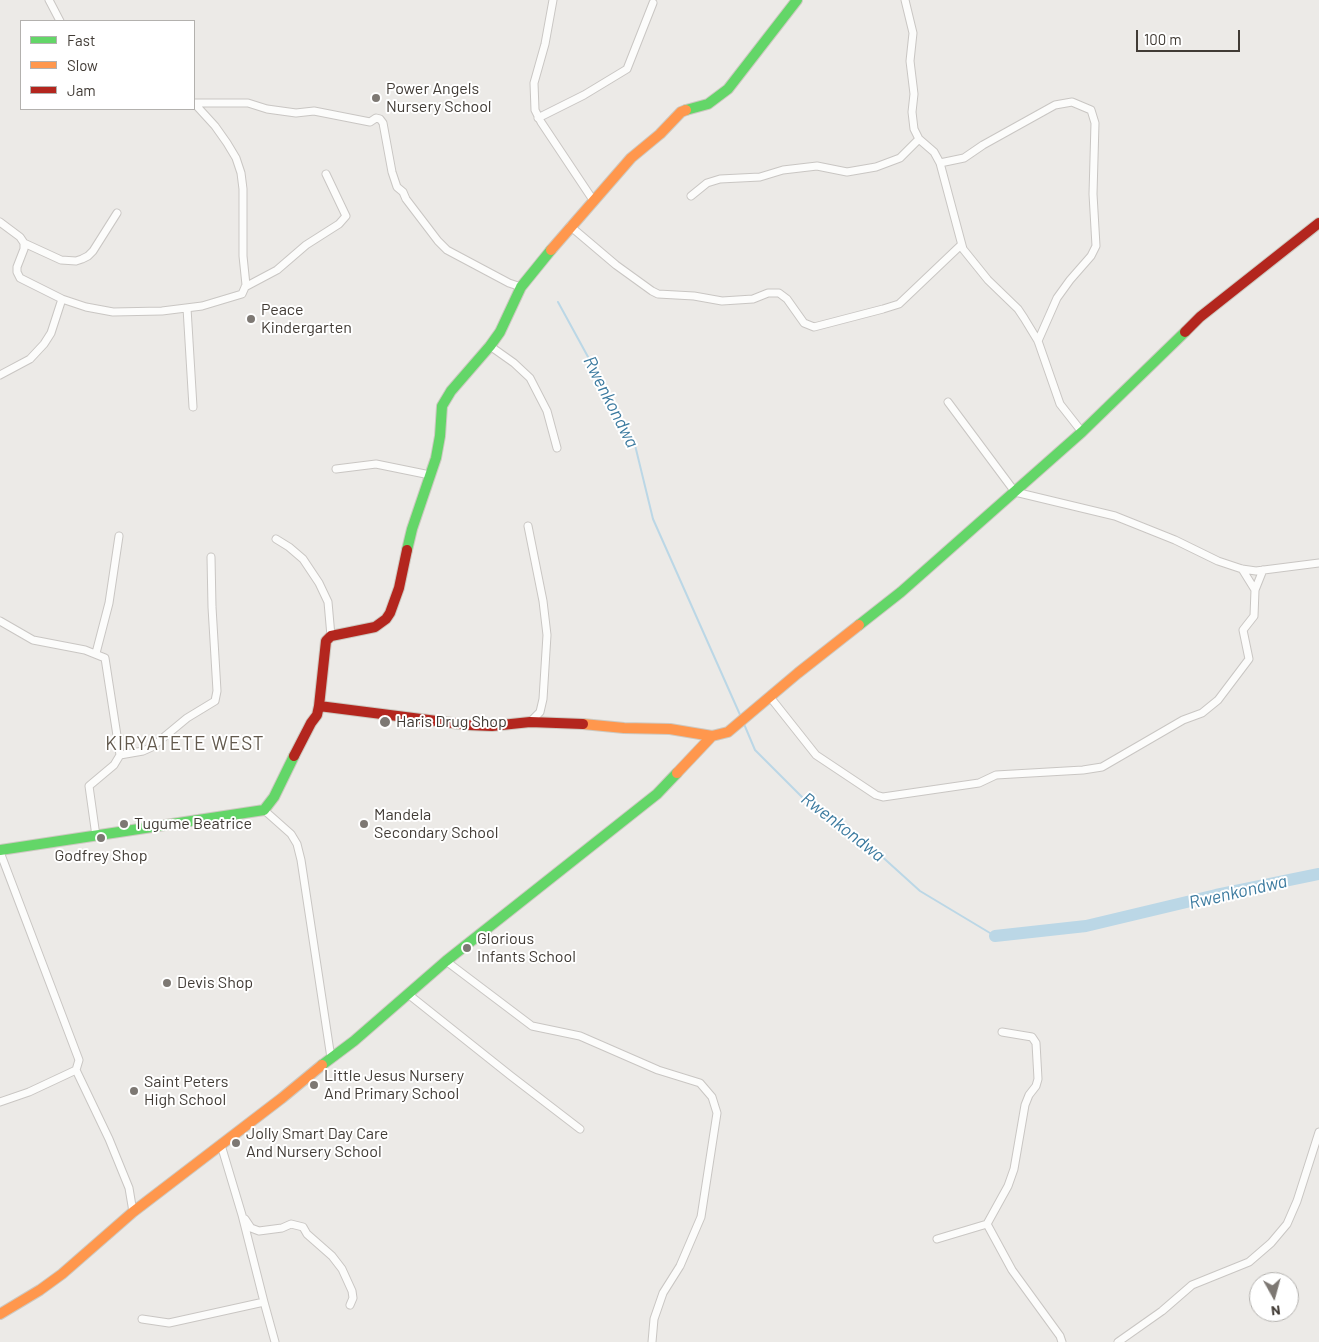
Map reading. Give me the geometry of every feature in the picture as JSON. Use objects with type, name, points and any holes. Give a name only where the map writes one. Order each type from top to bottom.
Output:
[{"type":"street","points":[[49,0],[59,20]]},
{"type":"street","points":[[552,0],[546,39],[534,83],[534,104],[538,118],[592,200]]},
{"type":"street","points":[[133,1212],[129,1188],[110,1139],[76,1070],[79,1060],[0,851],[264,810],[274,797],[311,723],[317,715],[324,645],[326,641],[331,636],[375,627],[386,619],[390,612],[399,588],[412,529],[438,446],[442,406],[451,391],[500,332],[521,287],[592,200],[631,158],[660,134],[681,112],[708,104],[728,89],[797,0]]},
{"type":"street","points":[[905,0],[913,33],[910,61],[914,94],[912,119],[919,139],[934,152],[940,163],[961,245],[966,255],[988,280],[1018,309],[1038,341],[1060,404],[1082,432]]},
{"type":"street","points":[[538,118],[584,95],[627,70],[653,3]]},
{"type":"street","points":[[940,163],[964,158],[1055,105],[1072,102],[1091,110],[1095,123],[1093,194],[1096,246],[1091,256],[1057,298],[1038,341]]},
{"type":"street","points":[[195,103],[248,103],[267,109],[296,113],[314,111],[370,122],[376,118],[380,119],[383,123],[392,172],[397,187],[438,241],[447,250],[509,283],[521,287]]},
{"type":"street","points":[[24,243],[24,249],[17,268],[18,275],[25,281],[62,299],[86,307],[113,312],[187,308],[242,294],[245,287],[241,173],[236,158],[227,143],[215,126],[195,104]]},
{"type":"street","points":[[691,196],[707,183],[725,178],[760,177],[783,170],[817,166],[847,172],[876,167],[900,158],[919,139]]},
{"type":"street","points":[[245,287],[277,270],[306,245],[339,224],[346,216],[326,174]]},
{"type":"street","points":[[0,222],[20,237],[24,243],[61,260],[76,261],[88,256],[117,213]]},
{"type":"street","points":[[318,706],[468,725],[492,726],[530,722],[670,729],[712,736],[728,732],[901,592],[1082,432],[1200,317],[1319,223]]},
{"type":"street","points":[[570,226],[616,265],[658,294],[694,296],[722,301],[753,299],[768,293],[779,292],[787,299],[804,323],[814,327],[898,304],[961,245]]},
{"type":"street","points":[[0,375],[30,359],[44,344],[51,333],[62,299]]},
{"type":"street","points":[[187,308],[193,407]]},
{"type":"street","points":[[490,346],[514,363],[530,378],[547,411],[557,448]]},
{"type":"street","points":[[948,402],[1015,492],[1116,516],[1175,540],[1218,561],[1242,569],[1256,571],[1319,563]]},
{"type":"street","points":[[336,469],[376,464],[430,474]]},
{"type":"street","points":[[528,526],[543,601],[547,635],[540,712],[530,722]]},
{"type":"street","points":[[96,654],[109,603],[119,536]]},
{"type":"street","points":[[276,539],[303,559],[320,583],[328,602],[331,636]]},
{"type":"street","points":[[120,755],[152,748],[187,718],[215,701],[217,691],[211,557]]},
{"type":"street","points":[[1242,569],[1255,590]]},
{"type":"street","points":[[770,697],[805,744],[816,755],[876,795],[883,797],[979,783],[996,775],[1083,770],[1102,766],[1183,720],[1202,712],[1218,700],[1249,659],[1244,630],[1254,616],[1255,590],[1264,570]]},
{"type":"street","points":[[0,620],[33,640],[96,654],[105,658],[120,755],[114,765],[89,786],[96,836]]},
{"type":"street","points":[[0,1314],[40,1290],[62,1274],[133,1212],[221,1146],[354,1041],[446,961],[657,794],[712,736]]},
{"type":"street","points":[[264,810],[291,834],[297,844],[331,1058]]},
{"type":"street","points":[[446,961],[532,1026],[580,1036],[658,1070],[700,1083],[712,1098],[717,1113],[701,1217],[680,1266],[663,1293],[654,1319],[652,1342]]},
{"type":"street","points":[[408,994],[580,1129]]},
{"type":"street","points":[[937,1238],[987,1224],[1011,1178],[1019,1149],[1025,1105],[1029,1095],[1036,1086],[1038,1078],[1035,1039],[1002,1032]]},
{"type":"street","points":[[0,1102],[29,1092],[76,1070]]},
{"type":"street","points":[[1118,1342],[1162,1311],[1192,1285],[1249,1262],[1271,1243],[1287,1224],[1297,1201],[1319,1132]]},
{"type":"street","points":[[221,1146],[242,1215],[275,1342]]},
{"type":"street","points":[[242,1215],[251,1228],[255,1230],[282,1228],[291,1224],[303,1228],[307,1234],[332,1256],[342,1269],[352,1291],[353,1298],[350,1305]]},
{"type":"street","points":[[987,1224],[1012,1270],[1060,1336],[1062,1342]]},
{"type":"street","points":[[142,1319],[169,1323],[264,1302]]},
{"type":"waterway","name":"Rwenkondwa","points":[[558,302],[634,441],[653,519],[741,717]]},
{"type":"waterway","name":"Rwenkondwa","points":[[744,724],[755,750],[810,805],[867,843],[920,891],[995,936]]},
{"type":"waterway","name":"Rwenkondwa","points":[[995,936],[1086,926],[1216,895],[1319,874]]},
{"type":"traffic: fast","points":[[686,110],[708,104],[728,89],[797,0]]},
{"type":"traffic: fast","points":[[407,550],[412,529],[436,458],[442,406],[451,391],[500,332],[521,287],[551,250]]},
{"type":"traffic: fast","points":[[859,625],[901,592],[1082,432],[1185,332]]},
{"type":"traffic: fast","points":[[0,850],[264,810],[274,797],[294,756]]},
{"type":"traffic: fast","points":[[322,1065],[354,1041],[446,961],[657,794],[677,773]]},
{"type":"traffic: slow","points":[[551,250],[631,158],[660,134],[681,112],[686,110]]},
{"type":"traffic: slow","points":[[677,773],[712,736],[728,732],[859,625]]},
{"type":"traffic: slow","points":[[583,724],[624,728],[670,729],[712,736]]},
{"type":"traffic: slow","points":[[0,1314],[40,1290],[62,1274],[133,1212],[322,1065]]},
{"type":"traffic: jam","points":[[1185,332],[1200,317],[1319,223]]},
{"type":"traffic: jam","points":[[319,706],[326,641],[331,636],[375,627],[386,619],[399,588],[407,550]]},
{"type":"traffic: jam","points":[[294,756],[317,715],[319,706],[468,725],[492,726],[530,722],[583,724]]},
{"type":"place","name":"Power Angels Nursery School","points":[[376,98]]},
{"type":"place","name":"Peace Kindergarten","points":[[251,319]]},
{"type":"place","name":"Haris Drug Shop","points":[[385,722]]},
{"type":"place","name":"Tugume Beatrice","points":[[124,824]]},
{"type":"place","name":"Mandela Secondary School","points":[[364,824]]},
{"type":"place","name":"Godfrey Shop","points":[[101,838]]},
{"type":"place","name":"Glorious Infants School","points":[[467,948]]},
{"type":"place","name":"Devis Shop","points":[[167,983]]},
{"type":"place","name":"Little Jesus Nursery And Primary School","points":[[314,1085]]},
{"type":"place","name":"Saint Peters High School","points":[[134,1091]]},
{"type":"place","name":"Jolly Smart Day Care And Nursery School","points":[[236,1143]]},
{"type":"district","name":"KIRYATETE WEST","points":[[185,744]]}]
